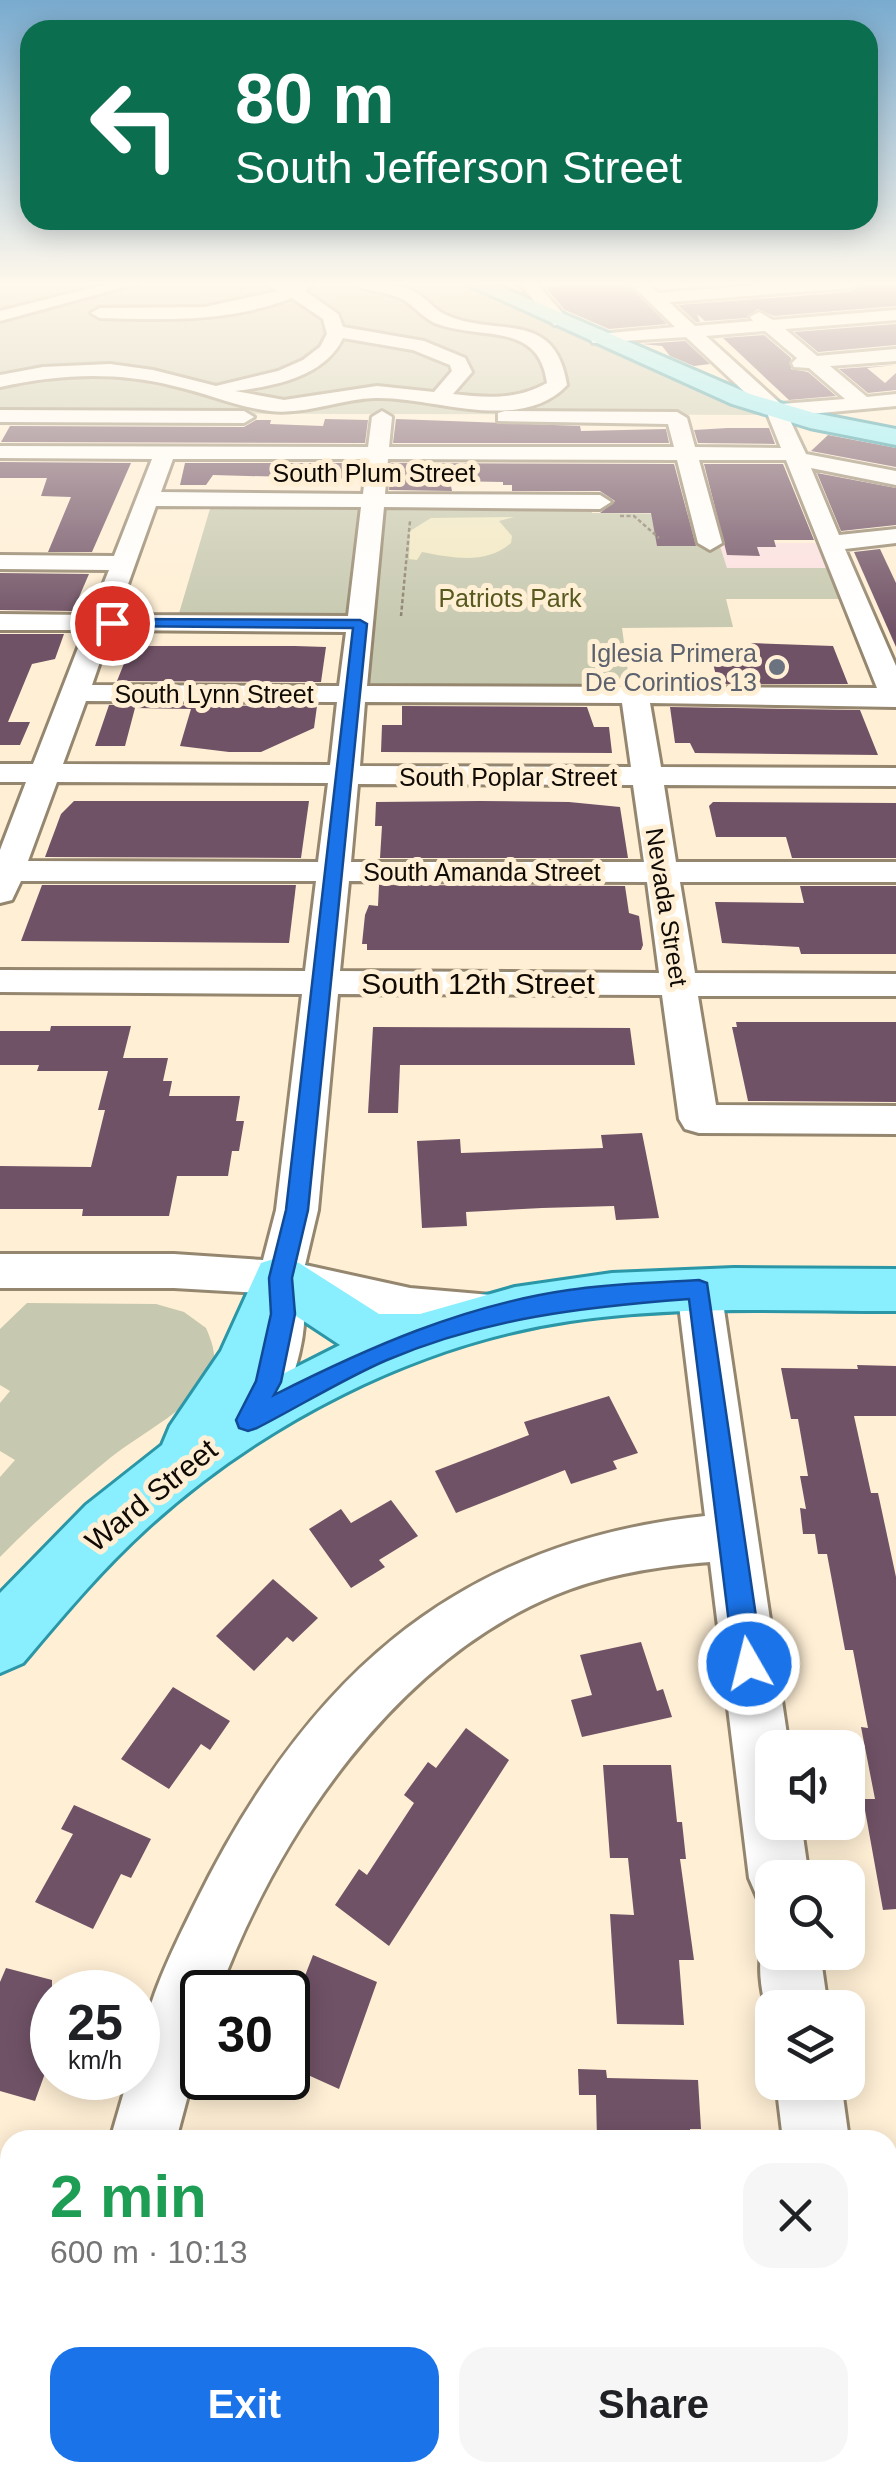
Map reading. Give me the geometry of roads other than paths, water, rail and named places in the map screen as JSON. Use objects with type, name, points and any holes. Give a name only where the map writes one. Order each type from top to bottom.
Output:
[{"type":"main road","points":[[741,399],[776,411],[896,437]]},
{"type":"main road","points":[[146,1491],[214,1417],[234,1384],[280,1278],[370,1336],[402,1345],[569,1299],[699,1289],[896,1290]]},
{"type":"main road","name":"Ward Street","points":[[0,1640],[68,1564],[146,1491],[248,1420],[402,1345]]},
{"type":"street","points":[[234,399],[288,407],[334,399]]},
{"type":"street","points":[[448,399],[484,402],[523,399]]},
{"type":"street","points":[[763,399],[776,411],[796,456],[895,698]]},
{"type":"street","points":[[776,411],[883,404]]},
{"type":"street","points":[[0,416],[677,418],[710,543]]},
{"type":"street","points":[[248,1420],[263,1397],[278,1342],[283,1314],[280,1278],[297,1210],[383,417]]},
{"type":"street","points":[[0,452],[796,456],[896,478]]},
{"type":"street","points":[[4,882],[165,452]]},
{"type":"street","name":"South Plum Street","points":[[147,500],[374,500],[606,510],[593,454]]},
{"type":"street","points":[[832,543],[896,536]]},
{"type":"street","points":[[0,562],[123,563]]},
{"type":"street","points":[[0,622],[360,624]]},
{"type":"street","points":[[867,632],[896,632]]},
{"type":"street","name":"South Lynn Street","points":[[74,693],[895,698]]},
{"type":"street","name":"Nevada Street","points":[[634,695],[699,1119],[896,1120]]},
{"type":"street","name":"South Poplar Street","points":[[0,773],[896,777]]},
{"type":"street","name":"South Amanda Street","points":[[4,882],[334,872],[896,872]]},
{"type":"street","name":"South 12th Street","points":[[0,980],[896,985]]},
{"type":"street","points":[[0,1271],[280,1278],[444,1312],[515,1311]]},
{"type":"street","points":[[699,1289],[776,1860]]},
{"type":"street","points":[[146,2130],[169,2042],[204,1952],[257,1848],[302,1780],[350,1719],[400,1667],[469,1613],[530,1580],[596,1557],[662,1542],[730,1536]]},
{"type":"street","points":[[810,2100],[815,2130]]},
{"type":"place","name":"Iglesia Primera De Corintios 13","points":[[777,667]]},
{"type":"park label","name":"Patriots Park","points":[[510,598]]}]
